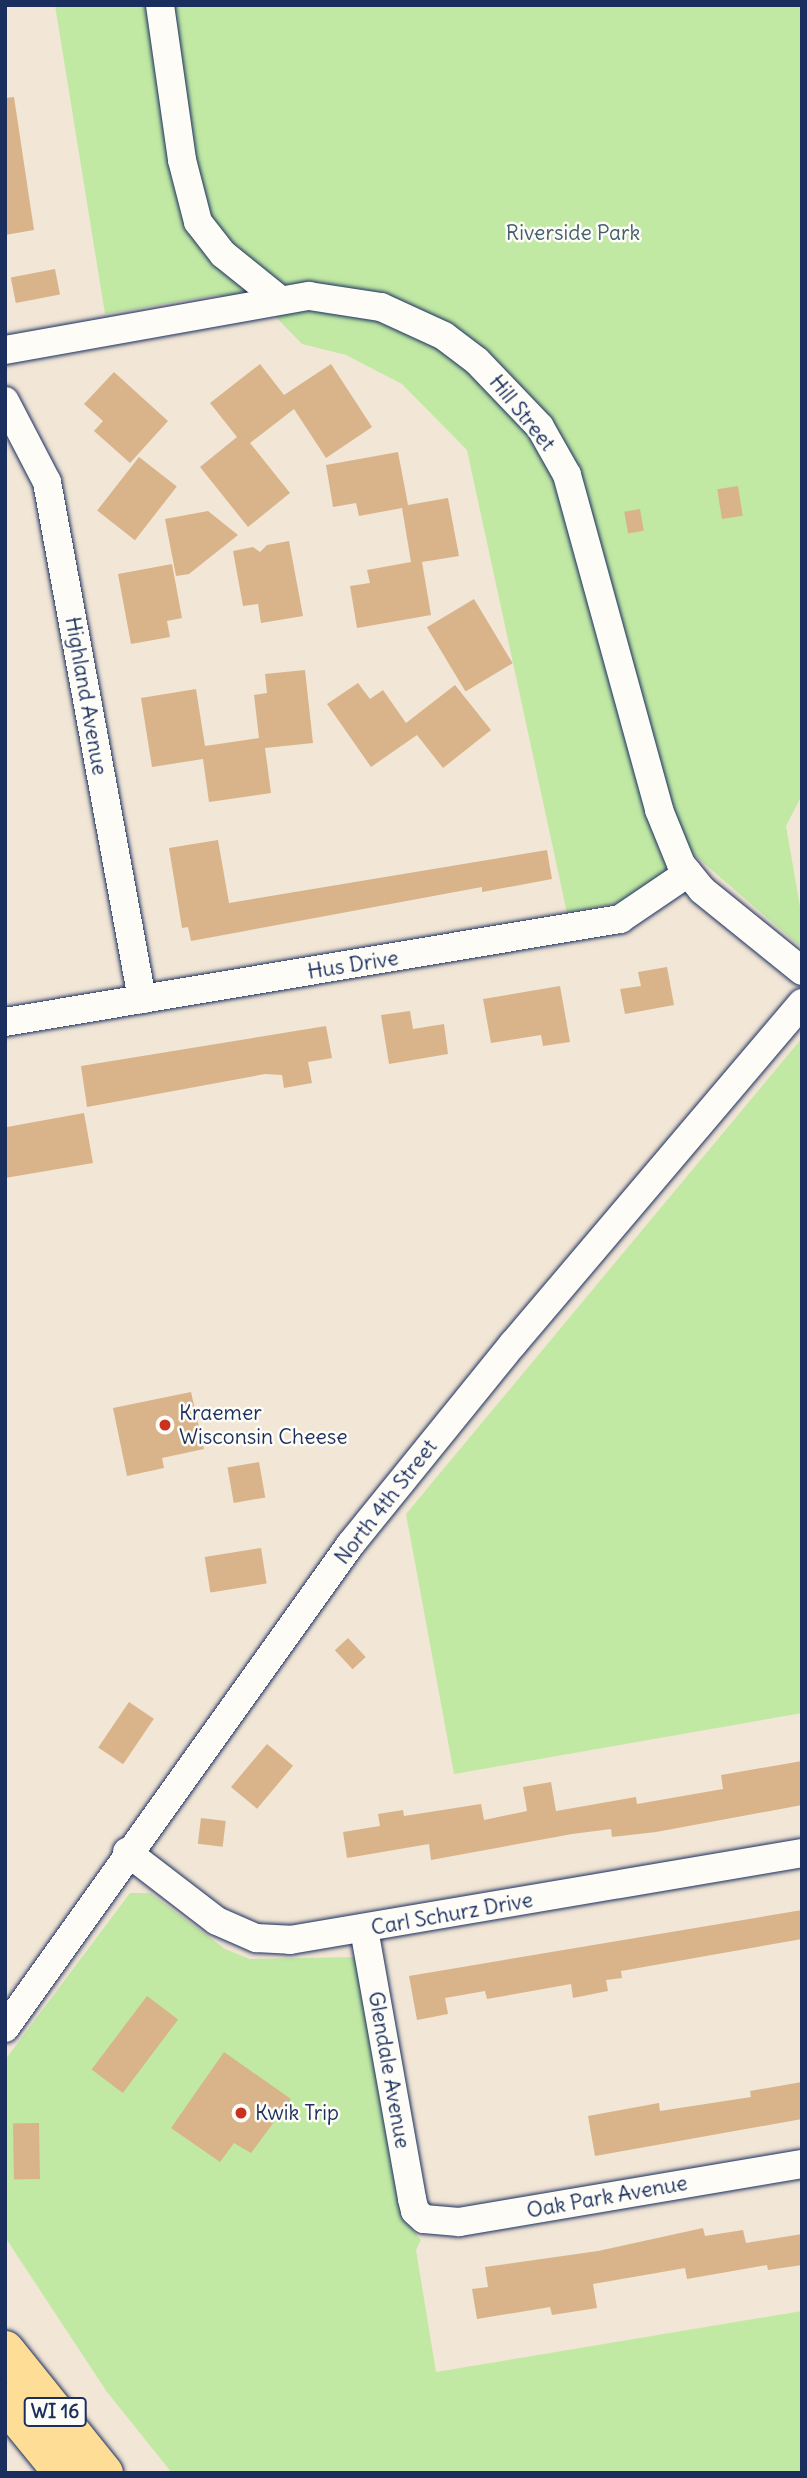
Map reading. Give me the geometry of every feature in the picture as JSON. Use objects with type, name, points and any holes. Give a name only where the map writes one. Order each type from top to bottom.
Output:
[{"type":"highway","name":"WI 16","points":[[5,2350],[104,2473]]},
{"type":"highway","name":"WI 16","points":[[5,2402],[63,2473]]},
{"type":"street","points":[[160,5],[182,160],[198,222],[223,254],[279,299]]},
{"type":"street","name":"Hill Street","points":[[5,350],[279,299],[309,296],[355,301],[444,336],[503,384],[540,427],[563,467],[580,511],[659,810],[688,873],[745,928],[802,971]]},
{"type":"street","name":"Highland Avenue","points":[[5,401],[47,482],[142,999]]},
{"type":"street","name":"Hus Drive","points":[[5,1022],[620,919],[688,873]]},
{"type":"street","name":"North 4th Street","points":[[5,2028],[127,1852],[350,1545],[513,1344],[802,1003]]},
{"type":"street","name":"Carl Schurz Drive","points":[[127,1852],[217,1921],[256,1938],[290,1940],[802,1853]]},
{"type":"street","name":"Glendale Avenue","points":[[364,1929],[415,2211]]},
{"type":"street","name":"Oak Park Avenue","points":[[415,2211],[424,2219],[459,2222],[802,2164]]},
{"type":"green space","name":"Riverside Park","points":[[55,5],[802,5],[802,795],[786,826],[802,918],[802,948],[691,852],[627,901],[567,913],[467,450],[402,384],[346,355],[302,344],[267,308],[217,295],[105,314]]},
{"type":"green space","points":[[802,1038],[802,1713],[454,1774],[406,1514]]},
{"type":"green space","points":[[130,1893],[150,1893],[225,1949],[250,1959],[355,1957],[363,1978],[403,2219],[421,2240],[416,2250],[436,2372],[802,2311],[802,2473],[172,2473],[107,2392],[5,2237],[5,2060]]},
{"type":"building","points":[[14,97],[34,230],[5,235],[5,98]]},
{"type":"building","points":[[55,269],[60,295],[16,303],[11,278]]},
{"type":"building","points":[[260,364],[284,395],[331,364],[372,427],[326,458],[294,409],[250,443],[290,493],[248,527],[200,467],[237,437],[210,403]]},
{"type":"building","points":[[114,372],[168,421],[130,463],[94,431],[103,421],[84,404]]},
{"type":"building","points":[[398,452],[408,505],[448,498],[459,556],[422,562],[431,615],[357,628],[350,586],[370,583],[367,570],[411,562],[402,508],[359,516],[356,503],[333,507],[326,465]]},
{"type":"building","points":[[139,457],[177,487],[135,540],[97,511]]},
{"type":"building","points":[[738,486],[743,516],[722,519],[717,489]]},
{"type":"building","points":[[640,509],[644,531],[628,533],[624,512]]},
{"type":"building","points":[[208,511],[238,535],[189,574],[176,576],[165,519]]},
{"type":"building","points":[[289,541],[303,616],[261,623],[258,604],[243,606],[233,551],[253,547],[260,552],[267,545]]},
{"type":"building","points":[[172,564],[182,618],[167,621],[170,637],[131,644],[118,574]]},
{"type":"building","points":[[474,599],[513,663],[465,692],[427,627]]},
{"type":"building","points":[[305,670],[313,743],[265,748],[271,793],[209,802],[203,759],[152,767],[141,698],[196,689],[205,746],[259,738],[254,695],[267,693],[265,674]]},
{"type":"building","points":[[358,683],[370,699],[383,690],[406,723],[455,685],[491,730],[443,768],[417,735],[371,767],[327,704]]},
{"type":"building","points":[[218,840],[229,903],[547,850],[552,879],[482,892],[482,887],[191,941],[188,927],[182,928],[169,848]]},
{"type":"building","points":[[667,967],[674,1005],[625,1014],[620,989],[641,986],[638,972]]},
{"type":"building","points":[[560,986],[570,1042],[543,1046],[541,1035],[491,1043],[483,999]]},
{"type":"building","points":[[410,1011],[413,1029],[444,1024],[448,1054],[389,1064],[381,1015]]},
{"type":"building","points":[[326,1026],[332,1058],[308,1062],[312,1083],[284,1088],[282,1075],[265,1074],[87,1107],[81,1066]]},
{"type":"building","points":[[84,1113],[93,1163],[5,1178],[7,1127]]},
{"type":"building","points":[[191,1392],[204,1449],[162,1458],[164,1468],[127,1476],[113,1408]]},
{"type":"building","points":[[259,1462],[265,1497],[234,1503],[227,1468]]},
{"type":"building","points":[[261,1548],[267,1584],[210,1592],[205,1557]]},
{"type":"building","points":[[348,1638],[366,1657],[353,1669],[335,1650]]},
{"type":"building","points":[[129,1702],[154,1719],[123,1764],[98,1748]]},
{"type":"building","points":[[267,1744],[293,1766],[257,1809],[231,1787]]},
{"type":"building","points":[[802,1761],[802,1805],[656,1832],[612,1837],[611,1829],[431,1860],[429,1844],[347,1858],[343,1832],[380,1826],[378,1814],[403,1810],[404,1816],[481,1804],[484,1820],[527,1811],[523,1787],[551,1782],[556,1811],[636,1797],[637,1804],[723,1789],[721,1775]]},
{"type":"building","points":[[201,1818],[226,1821],[223,1847],[198,1844]]},
{"type":"building","points":[[802,1910],[802,1939],[621,1971],[622,1978],[606,1980],[608,1991],[573,1998],[571,1984],[487,1999],[485,1991],[445,1998],[448,2014],[417,2020],[409,1976]]},
{"type":"building","points":[[147,1996],[178,2019],[123,2093],[92,2069]]},
{"type":"building","points":[[224,2052],[291,2099],[251,2153],[234,2143],[220,2162],[171,2128]]},
{"type":"building","points":[[802,2082],[802,2119],[595,2156],[588,2116],[659,2103],[660,2111],[751,2097],[750,2091]]},
{"type":"building","points":[[13,2123],[39,2123],[40,2179],[14,2179]]},
{"type":"building","points":[[703,2228],[705,2236],[743,2230],[746,2243],[802,2234],[802,2265],[768,2270],[767,2265],[687,2279],[685,2268],[593,2284],[597,2308],[552,2315],[550,2307],[477,2319],[472,2289],[488,2287],[485,2267],[598,2251]]},
{"type":"place","name":"Kraemer Wisconsin Cheese","points":[[165,1425]]},
{"type":"place","name":"Kwik Trip","points":[[241,2113]]}]
